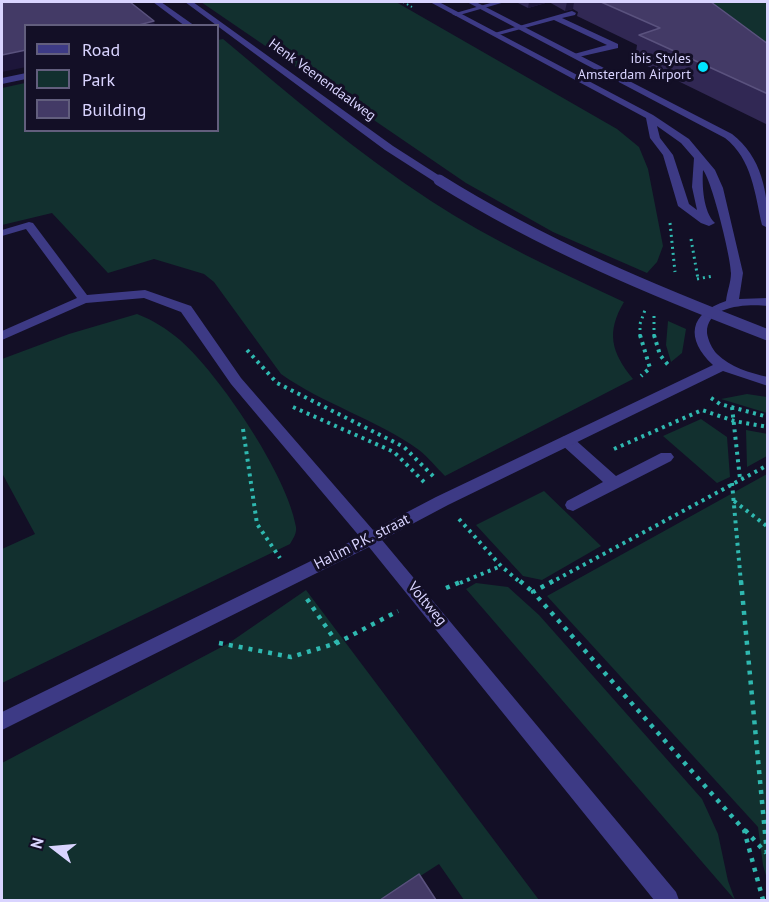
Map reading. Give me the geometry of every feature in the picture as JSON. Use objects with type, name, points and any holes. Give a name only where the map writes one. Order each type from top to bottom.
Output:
[{"type":"street","points":[[157,2],[188,24]]},
{"type":"street","name":"Henk Veenendaalweg","points":[[189,2],[389,148],[472,202],[590,264],[768,335]]},
{"type":"street","points":[[434,2],[650,117],[685,141],[711,172],[718,188],[737,273],[732,302]]},
{"type":"street","points":[[471,2],[698,118],[733,139],[750,162],[768,225]]},
{"type":"street","points":[[456,14],[501,2]]},
{"type":"street","points":[[495,34],[572,13]]},
{"type":"street","points":[[555,18],[615,46],[578,56]]},
{"type":"street","points":[[2,81],[24,76]]},
{"type":"street","points":[[650,117],[655,138],[668,155],[684,206],[728,238]]},
{"type":"street","points":[[699,157],[697,187],[705,221]]},
{"type":"street","points":[[2,233],[28,225],[84,299],[2,336]]},
{"type":"street","name":"Voltweg","points":[[84,299],[145,294],[186,309],[236,381],[422,598],[668,900]]},
{"type":"street","points":[[768,302],[732,302],[714,309],[703,320],[700,334],[708,350],[724,365],[748,377],[768,382]]},
{"type":"street","name":"Halim P.K. straat","points":[[2,721],[442,501],[724,365]]},
{"type":"street","points":[[567,441],[615,484]]},
{"type":"street","points":[[573,505],[666,457]]},
{"type":"path","points":[[403,2],[413,7]]},
{"type":"path","points":[[667,215],[673,236],[676,274]]},
{"type":"path","points":[[632,381],[650,368],[643,355],[640,334],[641,315],[648,306]]},
{"type":"path","points":[[241,343],[277,383],[404,447],[439,482]]},
{"type":"path","points":[[236,381],[257,524],[337,643]]},
{"type":"path","points":[[289,405],[394,452],[501,566],[533,592],[767,855]]},
{"type":"path","points":[[732,408],[740,479]]},
{"type":"path","points":[[613,449],[702,410],[734,421],[768,428]]},
{"type":"path","points":[[533,592],[768,465]]},
{"type":"path","points":[[732,483],[767,855]]},
{"type":"path","points":[[734,501],[768,527]]},
{"type":"path","points":[[178,635],[291,657],[337,643],[422,598],[501,566]]},
{"type":"path","points":[[744,830],[763,900]]},
{"type":"green space","points":[[201,2],[396,2],[617,129],[639,147],[648,169],[663,246],[657,262],[647,273],[553,232],[466,183]]},
{"type":"green space","points":[[686,2],[767,2],[767,50]]},
{"type":"green space","points":[[223,39],[350,143],[454,216],[550,267],[624,302],[615,323],[614,342],[620,360],[633,379],[445,476],[422,453],[402,439],[297,385],[281,374],[214,282],[204,274],[154,259],[108,273],[52,213],[2,225],[2,88],[24,83],[24,132],[219,132],[219,40]]},
{"type":"green space","points":[[137,314],[160,325],[180,340],[232,401],[250,427],[280,481],[296,527],[295,534],[290,544],[2,683],[2,549],[35,534],[2,473],[2,359],[69,334]]},
{"type":"green space","points":[[668,321],[686,329],[682,353],[671,362],[666,345]]},
{"type":"green space","points":[[747,394],[767,397],[767,413],[721,399]]},
{"type":"green space","points":[[701,419],[727,437],[730,477],[717,483],[663,436]]},
{"type":"green space","points":[[746,430],[768,434],[767,456],[747,467]]},
{"type":"green space","points":[[767,474],[767,879],[758,827],[547,596]]},
{"type":"green space","points":[[544,491],[601,546],[542,580],[523,576],[476,525]]},
{"type":"green space","points":[[476,583],[508,587],[539,615],[702,799],[718,834],[728,881],[735,900],[466,589]]},
{"type":"green space","points":[[306,590],[539,900],[464,900],[439,864],[383,900],[2,900],[2,763],[229,643]]},
{"type":"building","points":[[2,2],[130,2],[154,21],[143,24],[24,24],[24,50],[2,55]]},
{"type":"building","points":[[601,2],[711,2],[768,44],[768,94],[639,35],[660,28]]},
{"type":"building","points":[[419,874],[436,900],[380,900]]},
{"type":"place","name":"ibis Styles Amsterdam Airport","points":[[703,67]]}]
